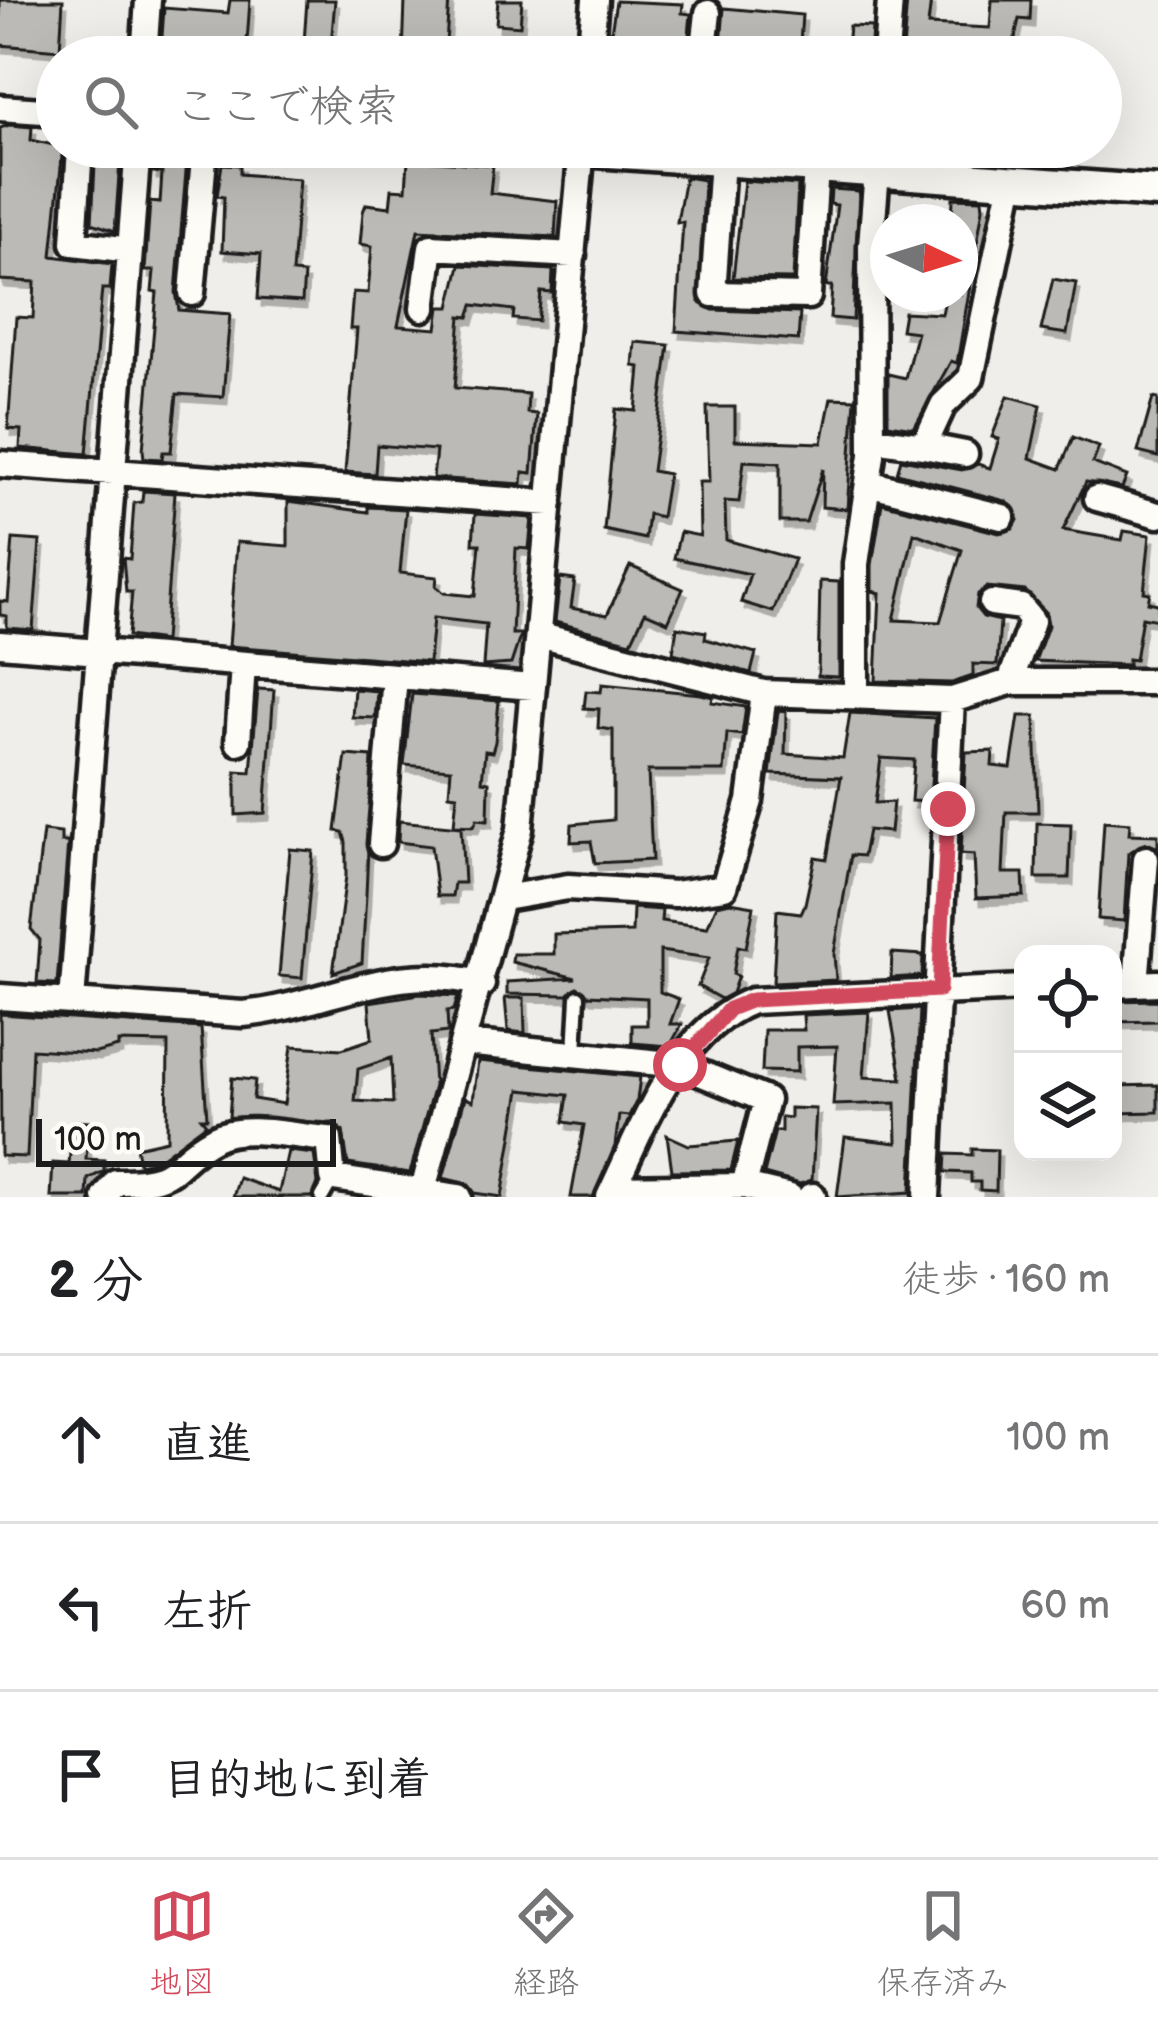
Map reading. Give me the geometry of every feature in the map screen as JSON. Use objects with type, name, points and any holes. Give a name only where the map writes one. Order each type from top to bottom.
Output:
[{"type":"street","points":[[145,36],[148,0]]},
{"type":"street","points":[[592,36],[595,0]]},
{"type":"street","points":[[887,36],[890,0]]},
{"type":"street","points":[[705,36],[707,13]]},
{"type":"street","points":[[0,108],[36,111]]},
{"type":"street","points":[[79,168],[74,243],[130,250]]},
{"type":"street","points":[[72,1001],[136,168]]},
{"type":"street","points":[[192,293],[203,168]]},
{"type":"street","points":[[421,1194],[482,985],[520,829],[580,168]]},
{"type":"street","points":[[704,168],[713,294],[808,296],[816,168]]},
{"type":"street","points":[[856,693],[856,564],[873,439],[871,245],[877,168]]},
{"type":"street","points":[[978,168],[1012,181],[1158,192]]},
{"type":"street","points":[[924,446],[944,404],[970,378],[1012,181]]},
{"type":"street","points":[[423,308],[430,247],[573,255]]},
{"type":"street","points":[[873,439],[965,454]]},
{"type":"street","points":[[0,464],[550,503]]},
{"type":"street","points":[[868,483],[1002,517]]},
{"type":"street","points":[[1097,498],[1158,515]]},
{"type":"street","points":[[992,603],[1021,607],[1032,621],[1010,682]]},
{"type":"street","points":[[538,635],[764,693],[952,700],[1010,682],[1158,682]]},
{"type":"street","points":[[0,644],[532,687]]},
{"type":"street","points":[[238,742],[243,664]]},
{"type":"street","points":[[381,844],[394,676]]},
{"type":"street","points":[[505,898],[568,887],[675,894],[724,886],[749,801],[764,693]]},
{"type":"street","points":[[927,1197],[952,700]]},
{"type":"street","points":[[1136,984],[1145,860]]},
{"type":"street","points":[[0,997],[243,1014],[268,1012],[358,983],[482,985]]},
{"type":"street","points":[[790,1197],[744,1186],[612,1193],[638,1129],[680,1065],[729,1009],[752,1000],[1014,988]]},
{"type":"street","points":[[465,1043],[680,1065],[766,1100],[744,1186]]},
{"type":"street","points":[[105,1197],[116,1182],[170,1177],[214,1138],[232,1133],[329,1139],[328,1188],[459,1197]]},
{"type":"lane","points":[[575,1052],[578,997]]},
{"type":"building","points":[[0,0],[63,0],[61,36],[36,36],[36,48],[0,45]]},
{"type":"building","points":[[230,0],[250,0],[247,36],[162,36],[164,8],[228,13]]},
{"type":"building","points":[[307,0],[335,0],[332,36],[304,36]]},
{"type":"building","points":[[405,0],[449,0],[446,36],[404,36]]},
{"type":"building","points":[[498,0],[522,0],[520,26],[496,24]]},
{"type":"building","points":[[907,0],[931,0],[928,25],[990,28],[992,0],[1031,0],[1030,20],[1019,19],[1015,36],[904,36]]},
{"type":"building","points":[[616,1],[683,4],[682,13],[691,14],[689,36],[610,36]]},
{"type":"building","points":[[724,8],[802,15],[800,36],[722,36]]},
{"type":"building","points":[[849,26],[872,27],[871,36],[848,36]]},
{"type":"building","points":[[32,127],[36,168],[61,168],[52,256],[112,264],[110,289],[102,289],[87,454],[20,448],[21,430],[8,429],[16,317],[33,318],[35,282],[0,280],[0,128]]},
{"type":"building","points":[[95,168],[120,168],[115,231],[92,223]]},
{"type":"building","points":[[153,168],[186,168],[176,292],[179,310],[230,314],[223,397],[177,394],[171,452],[163,452],[162,459],[144,458],[143,450],[157,293],[152,292],[154,271],[145,271],[150,202],[160,203],[162,173]]},
{"type":"building","points":[[221,168],[299,179],[292,273],[304,274],[302,302],[258,299],[261,254],[222,251],[224,197],[217,196]]},
{"type":"building","points":[[407,168],[493,168],[490,193],[557,201],[555,237],[418,230],[398,326],[437,329],[440,307],[450,307],[460,265],[553,270],[552,293],[541,292],[538,321],[513,319],[514,310],[473,305],[469,317],[461,316],[455,388],[528,394],[527,413],[537,414],[532,473],[523,472],[522,484],[433,478],[436,450],[377,445],[375,474],[345,472],[357,329],[350,329],[353,292],[368,293],[372,246],[360,244],[363,212],[366,204],[390,207],[392,189],[406,190]]},
{"type":"building","points":[[685,177],[704,180],[699,302],[713,310],[800,313],[798,340],[676,331],[683,222],[677,222]]},
{"type":"building","points":[[744,181],[798,185],[793,279],[733,278]]},
{"type":"building","points":[[831,189],[859,191],[853,320],[830,318],[832,286],[826,286],[837,205],[830,204]]},
{"type":"building","points":[[953,198],[982,199],[978,238],[978,204],[953,204]]},
{"type":"building","points":[[1053,279],[1076,283],[1067,334],[1041,330]]},
{"type":"building","points":[[904,312],[966,312],[957,363],[951,361],[914,428],[888,424],[888,374],[905,378],[917,332],[901,330]]},
{"type":"building","points":[[635,342],[669,345],[652,471],[668,474],[661,517],[648,514],[645,539],[604,530],[616,409],[636,411],[640,367],[633,366]]},
{"type":"building","points":[[1008,396],[1041,405],[1030,458],[1060,469],[1073,437],[1099,447],[1093,463],[1127,476],[1122,488],[1086,482],[1063,530],[1122,540],[1124,531],[1150,535],[1144,592],[1150,593],[1148,602],[1158,604],[1158,620],[1142,617],[1135,660],[1128,659],[1128,665],[1035,661],[1048,626],[1045,611],[1025,591],[987,587],[978,594],[976,608],[983,617],[1000,621],[997,665],[973,664],[973,676],[952,683],[876,681],[880,593],[872,591],[872,565],[882,503],[999,533],[1013,529],[1018,520],[1006,501],[897,473],[901,459],[962,470],[978,464],[990,468],[999,439],[992,437]],"holes":[[[914,533],[962,550],[940,622],[894,620]]]},
{"type":"building","points":[[831,398],[855,399],[847,509],[822,507],[823,469],[806,522],[780,522],[780,463],[744,461],[739,502],[725,501],[726,540],[794,559],[773,612],[741,602],[750,574],[674,558],[680,532],[700,536],[699,482],[709,482],[707,407],[735,407],[735,440],[822,443]]},
{"type":"building","points":[[1153,398],[1158,399],[1158,457],[1138,452]]},
{"type":"building","points":[[143,491],[175,493],[164,641],[128,636],[132,592],[126,592],[123,558],[130,559],[134,503],[142,502]]},
{"type":"building","points":[[288,501],[368,512],[368,507],[406,509],[400,573],[437,577],[436,586],[444,593],[475,596],[480,544],[473,544],[475,514],[532,518],[529,549],[516,548],[512,634],[521,634],[511,664],[483,666],[486,624],[433,618],[429,662],[229,646],[237,542],[288,546]]},
{"type":"building","points":[[13,539],[40,541],[33,630],[7,628],[7,616],[0,615],[0,601],[8,602]]},
{"type":"building","points":[[630,566],[683,589],[668,622],[645,612],[631,642],[555,622],[560,578],[575,580],[571,608],[607,615]]},
{"type":"building","points":[[820,581],[839,582],[839,677],[818,676]]},
{"type":"building","points":[[677,627],[706,632],[705,639],[756,653],[751,673],[673,653]]},
{"type":"building","points":[[602,684],[701,694],[713,697],[712,702],[746,707],[742,735],[727,733],[724,771],[648,771],[652,860],[595,863],[591,841],[571,842],[572,824],[613,820],[613,730],[598,728],[599,709],[584,708],[586,691],[601,692]]},
{"type":"building","points":[[258,689],[274,690],[265,813],[236,815],[236,771],[251,772]]},
{"type":"building","points":[[354,689],[377,691],[375,718],[352,717]]},
{"type":"building","points":[[412,694],[499,701],[495,742],[492,752],[485,751],[482,781],[489,782],[488,820],[477,819],[474,826],[454,825],[457,795],[449,794],[451,769],[404,765]]},
{"type":"building","points":[[778,711],[786,712],[785,754],[843,758],[850,713],[935,718],[930,802],[911,801],[914,760],[881,758],[875,803],[893,802],[890,832],[868,830],[863,856],[851,855],[834,954],[836,980],[773,983],[777,910],[801,913],[815,857],[827,859],[841,777],[770,774]]},
{"type":"building","points":[[1019,716],[1035,716],[1038,812],[1006,812],[1003,873],[1023,873],[1024,896],[976,898],[974,855],[961,854],[966,752],[993,751],[992,766],[1011,768]]},
{"type":"building","points":[[346,755],[372,757],[362,963],[333,973],[346,876],[346,842],[343,832],[336,831]]},
{"type":"building","points":[[399,821],[461,827],[464,883],[454,883],[452,896],[437,896],[431,846],[398,842]]},
{"type":"building","points":[[1104,821],[1130,823],[1129,834],[1158,835],[1158,848],[1146,843],[1128,853],[1124,921],[1098,919]]},
{"type":"building","points":[[1037,823],[1071,824],[1069,878],[1036,878]]},
{"type":"building","points":[[43,831],[61,833],[61,842],[68,842],[57,984],[37,983],[40,940],[31,929]]},
{"type":"building","points":[[290,849],[313,851],[302,978],[279,976]]},
{"type":"building","points":[[717,905],[754,906],[746,948],[738,946],[733,974],[738,976],[732,993],[721,999],[698,986],[709,958],[660,951],[660,992],[679,999],[670,1024],[682,1024],[670,1046],[632,1043],[632,1025],[647,1025],[647,998],[588,995],[577,987],[568,995],[507,994],[507,982],[576,978],[512,962],[513,954],[554,954],[554,934],[632,932],[633,908],[662,910],[661,921],[707,927]]},
{"type":"building","points":[[892,953],[923,955],[922,976],[891,978]]},
{"type":"building","points":[[420,994],[458,996],[454,1010],[447,1011],[448,1032],[431,1034],[434,1086],[410,1173],[348,1164],[343,1131],[332,1123],[229,1117],[232,1078],[255,1080],[253,1099],[284,1104],[292,1046],[342,1049],[372,1039],[369,1002]],"holes":[[[391,1058],[393,1103],[355,1101],[358,1069]]]},
{"type":"building","points":[[505,998],[524,998],[525,1033],[508,1031]]},
{"type":"building","points":[[1158,1000],[1158,1021],[1122,1022],[1122,1001]]},
{"type":"building","points":[[920,1009],[911,1192],[837,1197],[845,1137],[897,1143],[896,1103],[833,1105],[837,1046],[797,1047],[797,1072],[762,1071],[764,1030],[804,1030],[803,1015],[869,1012],[864,1077],[902,1079],[890,1011]]},
{"type":"building","points":[[0,1014],[201,1028],[207,1118],[201,1118],[206,1124],[158,1160],[139,1164],[136,1147],[167,1140],[168,1043],[118,1042],[118,1047],[96,1053],[32,1049],[27,1157],[1,1156]]},
{"type":"building","points":[[478,1061],[640,1077],[629,1116],[619,1115],[615,1146],[593,1197],[571,1197],[584,1125],[564,1122],[568,1095],[520,1090],[502,1197],[475,1193],[468,1184],[443,1178],[465,1098],[473,1101]]},
{"type":"building","points":[[1158,1085],[1158,1112],[1122,1113],[1122,1086]]},
{"type":"building","points":[[790,1108],[816,1109],[812,1180],[800,1184],[764,1174],[775,1131],[781,1131],[781,1117],[790,1118]]},
{"type":"building","points":[[73,1121],[89,1122],[86,1159],[104,1160],[104,1171],[88,1179],[87,1197],[51,1197],[53,1163],[69,1164]]},
{"type":"building","points":[[667,1135],[689,1145],[738,1141],[731,1170],[672,1171]]},
{"type":"building","points":[[972,1149],[997,1150],[996,1191],[980,1190],[980,1182],[971,1182],[971,1173],[945,1172],[946,1154],[972,1155]]},
{"type":"building","points":[[288,1151],[314,1154],[318,1183],[312,1197],[233,1197],[239,1178],[279,1192]]},
{"type":"route","points":[[680,1065],[729,1009],[752,1000],[939,990],[948,809]]}]
